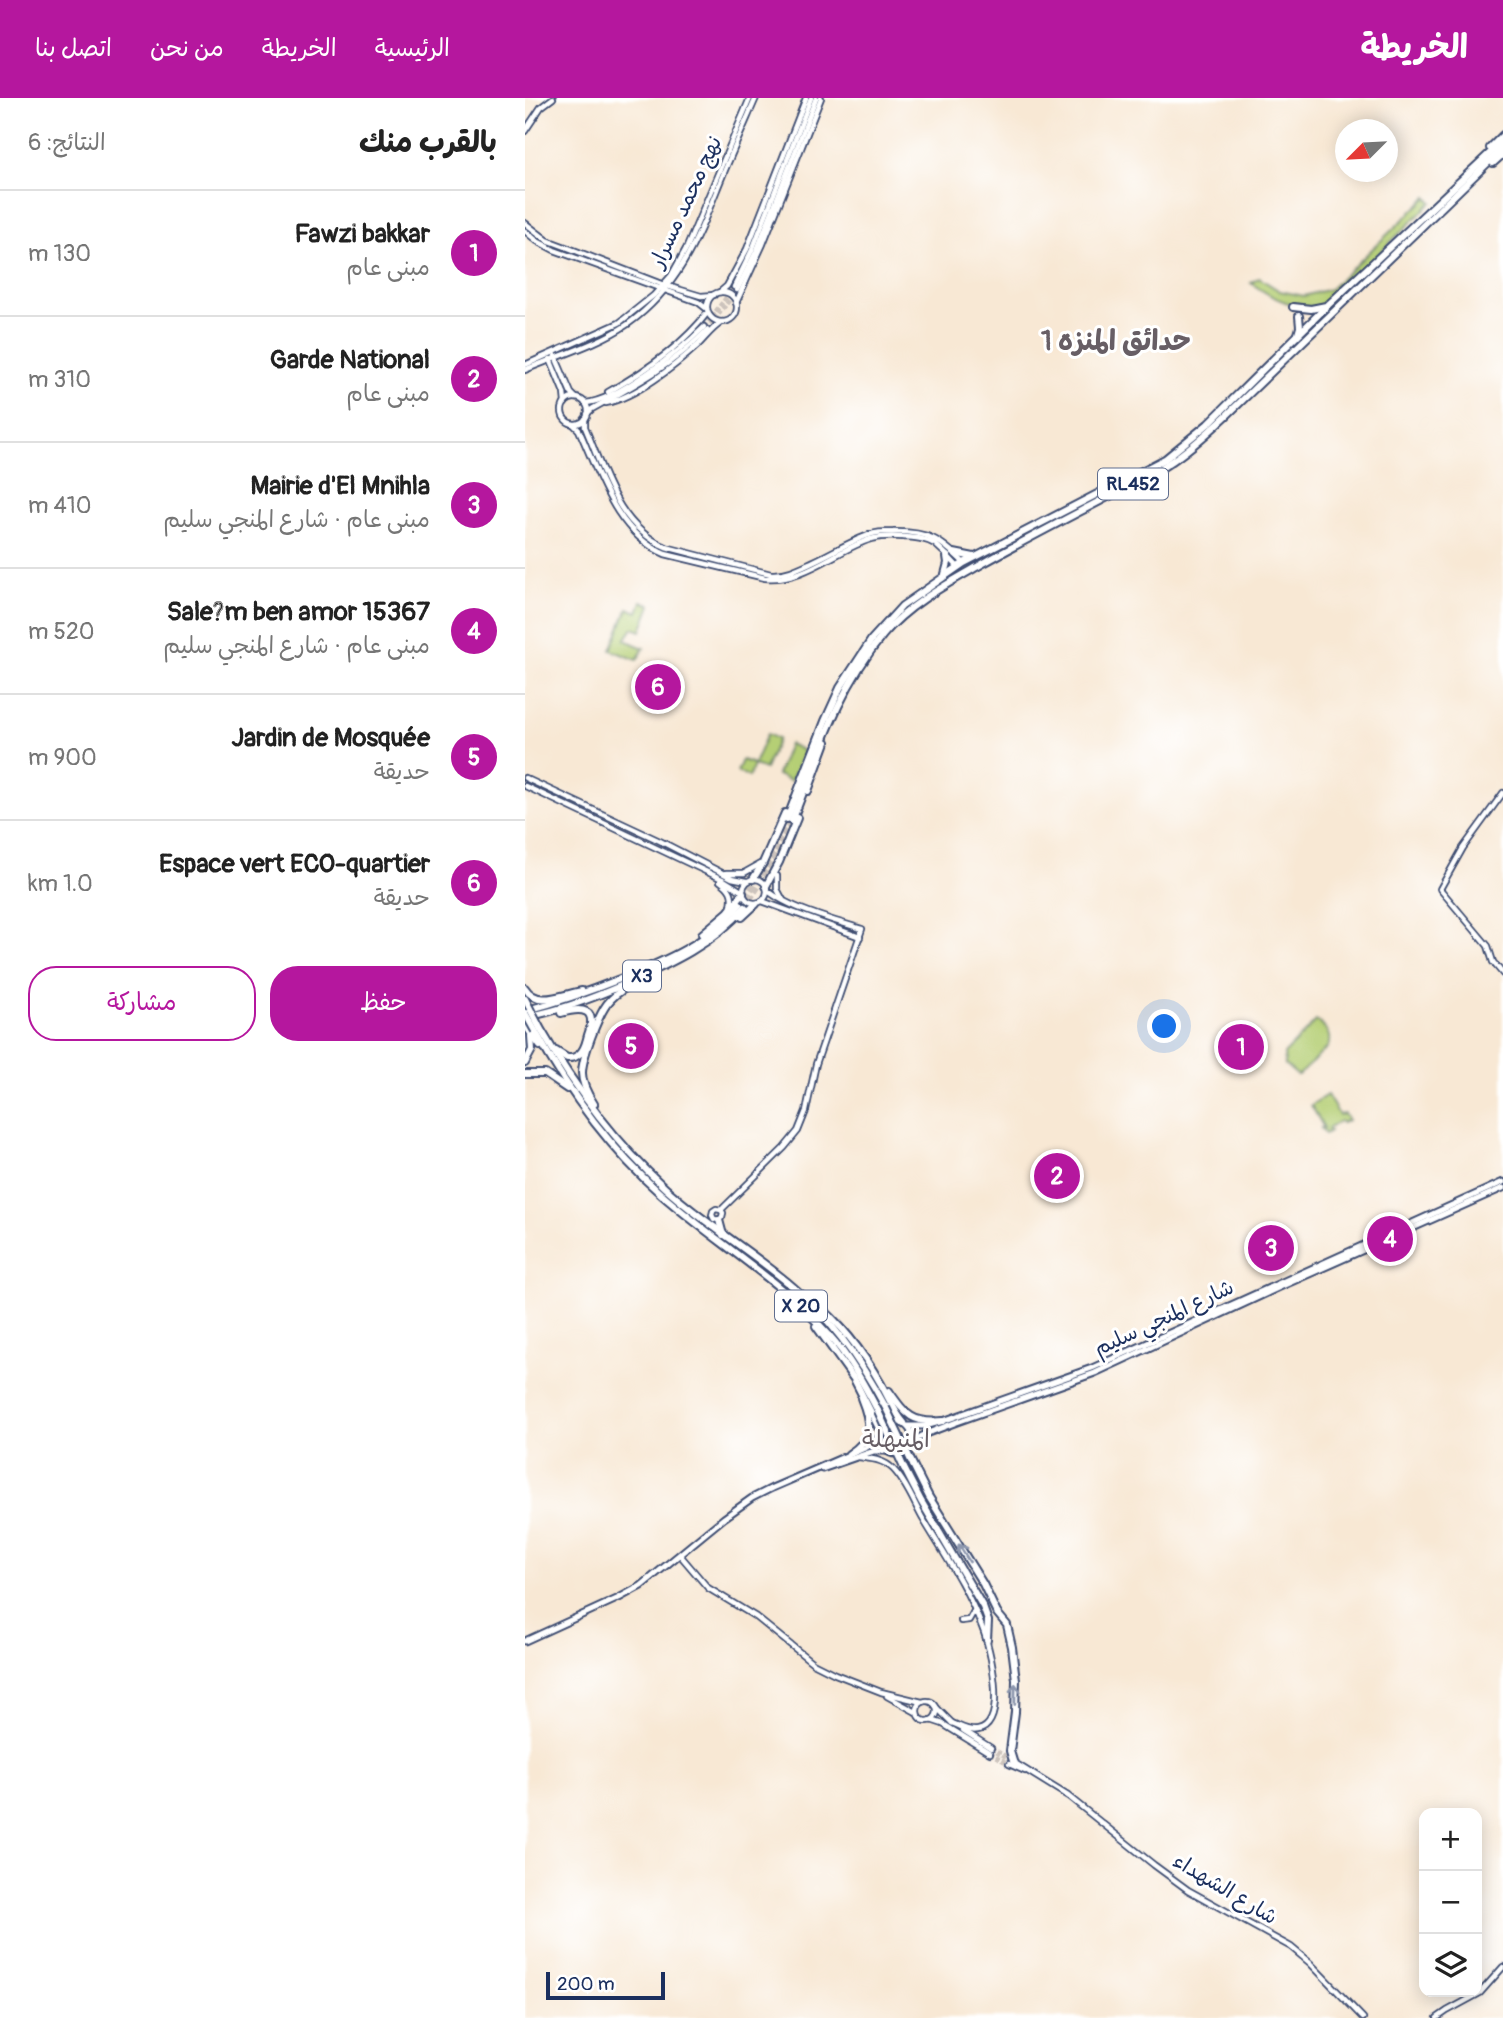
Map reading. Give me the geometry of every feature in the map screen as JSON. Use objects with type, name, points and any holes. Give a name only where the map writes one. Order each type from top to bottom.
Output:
[{"type":"highway","points":[[1475,171],[1479,159],[1503,135]]},
{"type":"highway","name":"RL452","points":[[1503,141],[1475,171],[1227,415],[1185,451],[1151,474],[963,569],[942,577],[902,606],[872,639],[840,688],[829,710],[789,820],[845,690],[889,628],[909,610],[951,582],[963,569],[980,556],[1165,459],[1208,424],[1328,306],[1475,171],[1503,148]]},
{"type":"highway","points":[[1475,171],[1503,154]]},
{"type":"highway","points":[[1293,307],[1311,309],[1328,306]]},
{"type":"highway","points":[[1295,337],[1300,327],[1299,316]]},
{"type":"highway","points":[[942,577],[948,567],[950,554],[980,556]]},
{"type":"highway","points":[[767,888],[845,690]]},
{"type":"highway","points":[[750,880],[766,855],[805,763],[815,748]]},
{"type":"highway","points":[[824,748],[830,755]]},
{"type":"highway","points":[[819,761],[821,777]]},
{"type":"highway","points":[[609,1128],[590,1098],[583,1079],[584,1059],[606,1004],[619,992],[705,933],[743,893]]},
{"type":"highway","points":[[668,964],[685,960],[707,947],[759,902]]},
{"type":"highway","name":"X3","points":[[525,1015],[537,1015],[587,1000],[654,968],[705,937],[743,906],[733,920],[708,941],[668,964],[654,968],[597,988],[525,1015]]},
{"type":"highway","points":[[525,988],[533,997],[542,999],[597,988]]},
{"type":"highway","name":"X 20","points":[[525,999],[535,1031],[625,1148],[704,1222],[827,1312],[871,1367],[906,1425]]},
{"type":"highway","points":[[525,1025],[564,1057],[573,1058],[583,1051],[592,1025],[588,1012],[582,1009],[548,1016],[537,1015]]},
{"type":"highway","name":"X 20","points":[[525,1015],[575,1095],[633,1167],[661,1194],[793,1298],[831,1336],[857,1373],[921,1501],[970,1584],[988,1621],[987,1640]]},
{"type":"highway","points":[[525,1063],[532,1051],[535,1031]]},
{"type":"highway","points":[[525,1074],[539,1073],[550,1077],[575,1095]]},
{"type":"highway","points":[[719,1220],[724,1236]]},
{"type":"highway","name":"X 20","points":[[793,1286],[836,1331],[862,1366],[886,1408],[929,1497],[983,1584],[997,1613],[1007,1625],[1014,1660],[1016,1696],[1010,1762]]},
{"type":"highway","name":"X 20","points":[[793,1298],[849,1371],[867,1401],[881,1434]]},
{"type":"highway","points":[[871,1367],[910,1417],[928,1422],[943,1421]]},
{"type":"highway","points":[[849,1371],[869,1424],[864,1441],[849,1454]]},
{"type":"main road","name":"شارع المنجي سليم","points":[[906,1425],[925,1426],[943,1421],[1105,1363],[1503,1182]]},
{"type":"main road","name":"شارع المنجي سليم","points":[[911,1442],[1095,1373],[1503,1188]]},
{"type":"main road","points":[[525,1641],[634,1590],[738,1507],[772,1488],[871,1445],[890,1423],[906,1425],[912,1434],[907,1450],[897,1454],[874,1451],[809,1472]]},
{"type":"main road","points":[[881,1434],[882,1445],[888,1452]]},
{"type":"street","points":[[525,131],[541,107],[553,98]]},
{"type":"street","name":"نهج محمد مسرار","points":[[715,188],[750,98]]},
{"type":"street","name":"نهج محمد مسرار","points":[[525,370],[632,317],[664,288],[684,254],[756,98]]},
{"type":"street","points":[[736,288],[813,98]]},
{"type":"street","points":[[525,231],[545,245],[664,288],[701,296],[720,292],[727,286],[747,249],[813,98]]},
{"type":"street","points":[[736,303],[764,244],[813,98]]},
{"type":"street","points":[[525,223],[547,240],[700,303],[714,320],[729,321],[734,316],[736,303],[730,295],[720,292]]},
{"type":"street","points":[[573,424],[581,423],[600,401],[666,353],[692,330],[708,311],[708,301],[713,295]]},
{"type":"street","points":[[585,403],[612,402],[652,380],[690,352],[722,322]]},
{"type":"street","points":[[600,401],[654,374],[686,350],[706,328]]},
{"type":"street","points":[[552,356],[571,393],[585,403],[585,427],[620,509],[637,528],[656,542],[666,547],[774,574],[803,566],[864,536],[909,532],[928,535],[939,541],[963,569]]},
{"type":"street","points":[[552,356],[564,393],[562,415],[579,430],[620,516],[653,548],[665,554],[772,579],[795,574],[864,542],[884,537],[924,539],[950,554]]},
{"type":"street","name":"نهج محمد مسرار","points":[[525,365],[552,356]]},
{"type":"street","points":[[565,403],[577,398]]},
{"type":"street","points":[[525,778],[722,873],[737,879],[762,881],[784,901],[862,929],[816,1064],[799,1131],[785,1148],[720,1210],[716,1209],[712,1213],[714,1219],[719,1220],[723,1216],[720,1210]]},
{"type":"street","points":[[525,786],[714,876],[743,893],[749,902],[759,902],[860,937]]},
{"type":"street","points":[[1503,793],[1465,845],[1440,889],[1483,939],[1490,949],[1493,962],[1503,974]]},
{"type":"street","points":[[722,873],[748,872],[758,866],[766,855]]},
{"type":"street","points":[[714,876],[731,892],[727,912]]},
{"type":"street","points":[[777,876],[778,889],[784,901]]},
{"type":"street","points":[[743,893],[744,886],[750,880]]},
{"type":"street","points":[[759,902],[766,897],[767,888]]},
{"type":"street","points":[[857,1457],[880,1460],[895,1470],[952,1567],[987,1640],[993,1671],[993,1717],[985,1727],[977,1730],[968,1730],[952,1723]]},
{"type":"street","points":[[680,1555],[708,1588],[756,1617],[813,1663],[881,1692],[931,1702],[952,1723],[991,1750],[943,1724],[922,1720],[917,1712],[881,1692]]},
{"type":"street","points":[[961,1621],[971,1618],[975,1611]]},
{"type":"street","points":[[917,1712],[922,1702]]},
{"type":"street","points":[[932,1720],[937,1708]]},
{"type":"street","name":"شارع الشهداء","points":[[1010,1762],[1068,1796],[1188,1890],[1291,1947],[1363,2018]]},
{"type":"street","points":[[1437,2018],[1480,1993],[1503,1967]]},
{"type":"green space","points":[[1427,197],[1432,202],[1327,304],[1296,305],[1268,294],[1251,283],[1259,278],[1280,291],[1304,296],[1330,289]]},
{"type":"green space","points":[[642,601],[651,605],[641,631],[633,628],[625,640],[644,648],[637,660],[611,650],[628,608],[638,612]]},
{"type":"green space","points":[[767,734],[778,739],[765,769],[754,765],[749,777],[737,772],[742,760],[754,764]]},
{"type":"green space","points":[[789,744],[804,751],[791,781],[777,775]]},
{"type":"green space","points":[[1316,1021],[1327,1032],[1328,1047],[1297,1075],[1285,1065],[1284,1054]]},
{"type":"green space","points":[[1327,1095],[1339,1115],[1344,1114],[1348,1120],[1328,1128],[1330,1131],[1325,1134],[1311,1105]]},
{"type":"tunnel","points":[[704,327],[734,287]]},
{"type":"tunnel","points":[[707,330],[737,290]]},
{"type":"tunnel","points":[[740,904],[766,865],[787,819]]},
{"type":"tunnel","points":[[745,907],[771,867],[792,821]]},
{"type":"tunnel","points":[[991,1748],[1010,1759]]},
{"type":"tunnel","points":[[990,1753],[1009,1764]]},
{"type":"place","name":"Espace vert ECO-quartier","points":[[658,687]]},
{"type":"place","name":"Jardin de Mosquée","points":[[631,1046]]},
{"type":"place","name":"Fawzi bakkar","points":[[1241,1047]]},
{"type":"place","name":"Garde National","points":[[1057,1176]]},
{"type":"place","name":"Sale?m ben amor 15367","points":[[1390,1239]]},
{"type":"place","name":"Mairie d'El Mnihla","points":[[1271,1248]]},
{"type":"district","name":"حدائق المنزه 1","points":[[1116,341]]},
{"type":"district","name":"المنيهلة","points":[[896,1439]]}]
